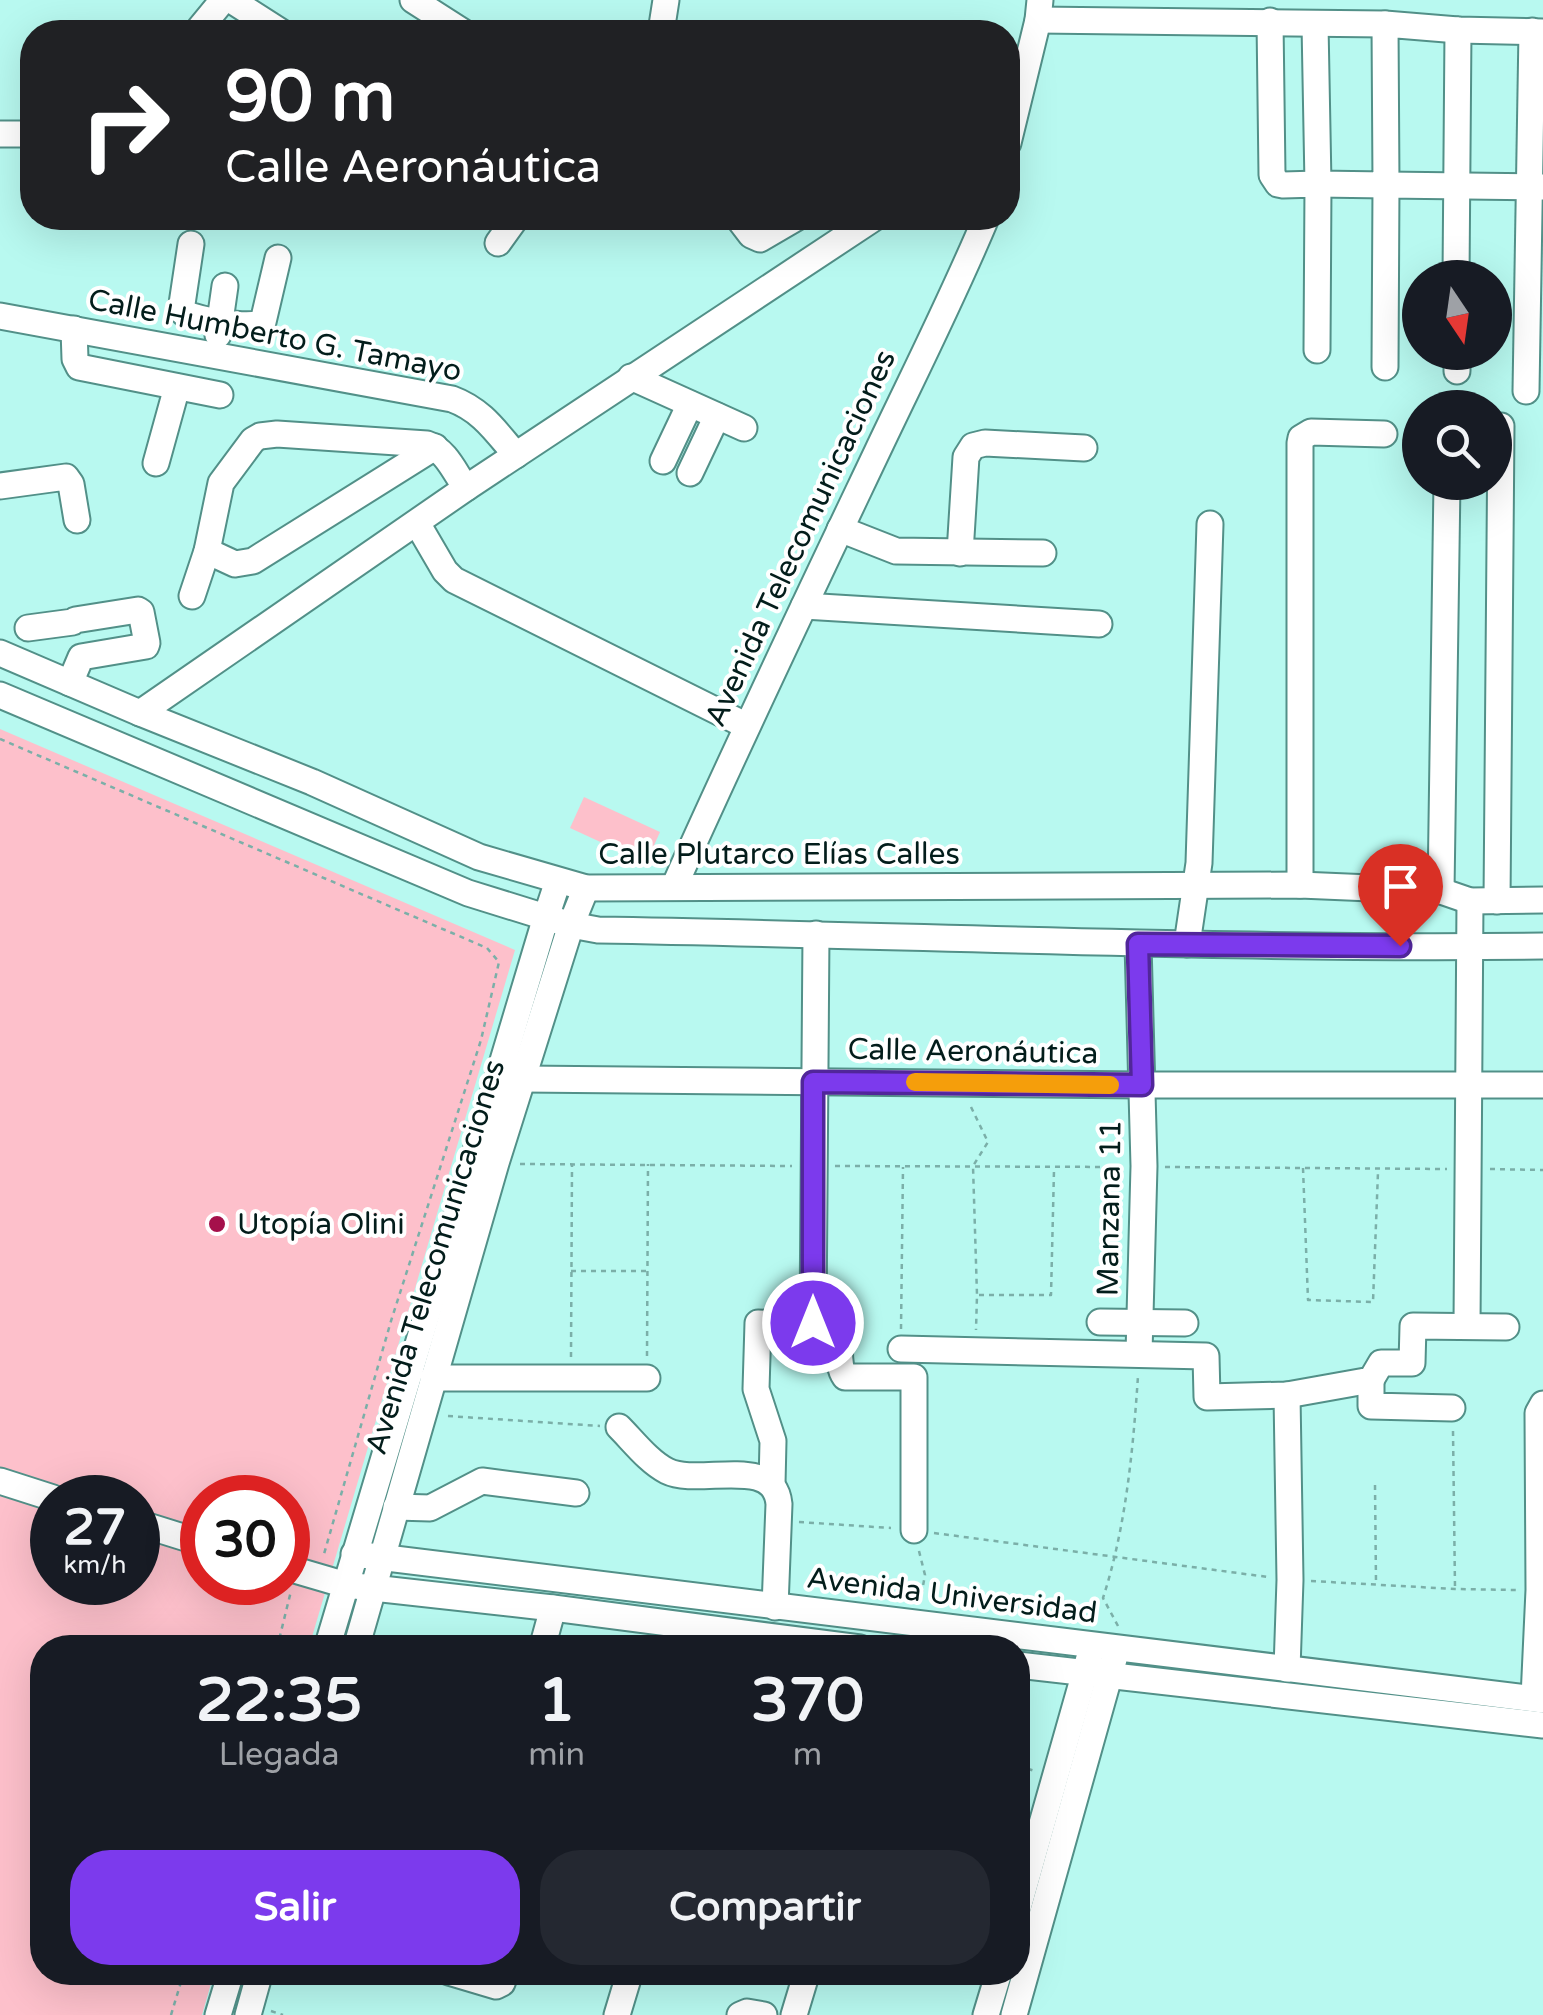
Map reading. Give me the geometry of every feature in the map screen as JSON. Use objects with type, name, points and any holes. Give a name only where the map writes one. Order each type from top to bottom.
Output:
[{"type":"street","points":[[206,20],[222,0]]},
{"type":"street","points":[[231,0],[263,20]]},
{"type":"street","points":[[415,1],[444,20]]},
{"type":"street","points":[[1020,88],[1039,10],[1537,31],[1536,187],[1526,391]]},
{"type":"street","points":[[1270,22],[1272,175],[1278,184],[1536,187]]},
{"type":"street","points":[[1315,24],[1317,350]]},
{"type":"street","points":[[1385,366],[1386,24]]},
{"type":"street","points":[[1456,260],[1458,30]]},
{"type":"street","points":[[498,243],[507,230]]},
{"type":"street","points":[[747,230],[760,239],[775,230]]},
{"type":"street","points":[[802,230],[817,255]]},
{"type":"street","points":[[140,713],[466,488],[856,230]]},
{"type":"street","name":"Avenida Telecomunicaciones","points":[[674,888],[746,726],[956,292],[981,230]]},
{"type":"street","points":[[190,244],[184,313],[220,321],[253,326],[262,322],[278,258]]},
{"type":"street","points":[[217,354],[225,286]]},
{"type":"street","name":"Calle Humberto G. Tamayo","points":[[0,316],[452,399],[482,416],[516,455]]},
{"type":"street","points":[[74,329],[79,367],[220,395]]},
{"type":"street","points":[[631,377],[744,428]]},
{"type":"street","points":[[156,463],[177,387]]},
{"type":"street","points":[[663,461],[690,404]]},
{"type":"street","points":[[690,473],[717,416]]},
{"type":"street","points":[[1300,885],[1300,443],[1311,432],[1384,434]]},
{"type":"street","points":[[192,596],[207,551],[221,483],[248,444],[260,436],[435,446],[466,488]]},
{"type":"street","points":[[960,553],[966,456],[973,446],[985,443],[1084,448]]},
{"type":"street","points":[[207,551],[235,564],[253,562],[435,446]]},
{"type":"street","points":[[0,486],[66,477],[77,520]]},
{"type":"street","points":[[1441,892],[1448,500]]},
{"type":"street","points":[[1497,901],[1500,500]]},
{"type":"street","points":[[417,523],[454,580],[746,726]]},
{"type":"street","points":[[1187,944],[1199,864],[1210,524]]},
{"type":"street","points":[[840,529],[896,551],[1042,553]]},
{"type":"street","points":[[804,606],[1099,624]]},
{"type":"street","points":[[28,628],[141,612],[146,646],[81,657]]},
{"type":"street","points":[[70,683],[81,657],[73,622]]},
{"type":"street","name":"Calle Plutarco Elías Calles","points":[[0,653],[312,782],[479,857],[586,888],[1300,885],[1441,892],[1470,900],[1543,900]]},
{"type":"street","points":[[0,695],[468,894],[598,930],[1138,944],[1543,946]]},
{"type":"street","name":"Avenida Telecomunicaciones","points":[[331,1635],[558,881]]},
{"type":"street","name":"Avenida Telecomunicaciones","points":[[360,1635],[496,1163],[586,888]]},
{"type":"street","points":[[1467,1326],[1470,900]]},
{"type":"street","points":[[813,1323],[816,934]]},
{"type":"street","name":"Manzana 11","points":[[1138,944],[1144,1166],[1140,1353]]},
{"type":"street","name":"Calle Aeronáutica","points":[[522,1078],[1543,1085]]},
{"type":"street","points":[[1100,1322],[1185,1322]]},
{"type":"street","points":[[772,1484],[773,1441],[756,1389],[758,1323],[829,1323],[838,1328],[840,1368],[845,1376],[914,1377],[914,1530]]},
{"type":"street","points":[[1452,1408],[1371,1406],[1371,1380],[1381,1363],[1412,1362],[1413,1326],[1506,1327]]},
{"type":"street","points":[[901,1349],[1206,1356],[1207,1397],[1286,1395],[1371,1380]]},
{"type":"street","points":[[432,1378],[647,1378]]},
{"type":"street","points":[[1286,1395],[1290,1580],[1287,1668]]},
{"type":"street","points":[[1539,1699],[1538,1413],[1543,1404]]},
{"type":"street","points":[[619,1427],[664,1470],[680,1476],[752,1476],[772,1484],[778,1492],[775,1607]]},
{"type":"street","points":[[0,1481],[30,1490]]},
{"type":"street","points":[[396,1507],[433,1507],[482,1481],[576,1492]]},
{"type":"street","name":"Avenida Universidad","points":[[354,1554],[1015,1635]]},
{"type":"street","points":[[310,1575],[346,1585],[553,1608],[705,1635]]},
{"type":"street","points":[[546,1635],[553,1608]]},
{"type":"street","name":"Avenida Universidad","points":[[1030,1637],[1539,1699]]},
{"type":"street","points":[[1030,1950],[1105,1645]]},
{"type":"street","name":"Avenida Universidad","points":[[1030,1666],[1543,1726]]},
{"type":"street","points":[[1030,1873],[1098,1674]]},
{"type":"street","points":[[218,2015],[227,1985]]},
{"type":"street","points":[[248,2015],[256,1985]]},
{"type":"street","points":[[617,2015],[626,1985]]},
{"type":"street","points":[[794,2015],[798,1985]]},
{"type":"street","points":[[986,2015],[995,1985]]},
{"type":"street","points":[[1014,2015],[1021,1985]]},
{"type":"street","points":[[740,2015],[764,2015]]},
{"type":"path","points":[[0,739],[487,948],[499,962],[481,1040],[391,1321],[324,1555],[310,1562]]},
{"type":"path","points":[[959,1083],[988,1142],[973,1166],[975,1352]]},
{"type":"path","points":[[496,1163],[1543,1170]]},
{"type":"path","points":[[571,1379],[572,1164]]},
{"type":"path","points":[[647,1378],[648,1164]]},
{"type":"path","points":[[901,1349],[903,1166]]},
{"type":"path","points":[[1303,1167],[1308,1300],[1373,1302],[1378,1169]]},
{"type":"path","points":[[977,1294],[1051,1295],[1054,1168]]},
{"type":"path","points":[[571,1271],[648,1271]]},
{"type":"path","points":[[1105,1645],[1120,1629],[1103,1598],[1116,1558],[1134,1432],[1140,1353]]},
{"type":"path","points":[[1452,1408],[1455,1589]]},
{"type":"path","points":[[422,1414],[619,1427]]},
{"type":"path","points":[[1375,1485],[1376,1584]]},
{"type":"path","points":[[778,1520],[914,1530],[1290,1580],[1455,1589],[1540,1604]]},
{"type":"path","points":[[914,1530],[925,1575],[916,1624]]},
{"type":"path","points":[[280,1635],[285,1605]]},
{"type":"path","points":[[171,2015],[180,1985]]},
{"type":"shaded area","name":"Utopía Olini","points":[[0,729],[515,950],[313,1635],[30,1635],[30,1985],[211,1985],[202,2015],[0,2015]]},
{"type":"shaded area","points":[[584,797],[660,832],[646,863],[570,828]]},
{"type":"slow traffic","points":[[915,1082],[1110,1085]]},
{"type":"place","name":"Utopía Olini","points":[[217,1224]]},
{"type":"route","points":[[813,1323],[813,1082],[1142,1085],[1138,944],[1400,946]]}]
